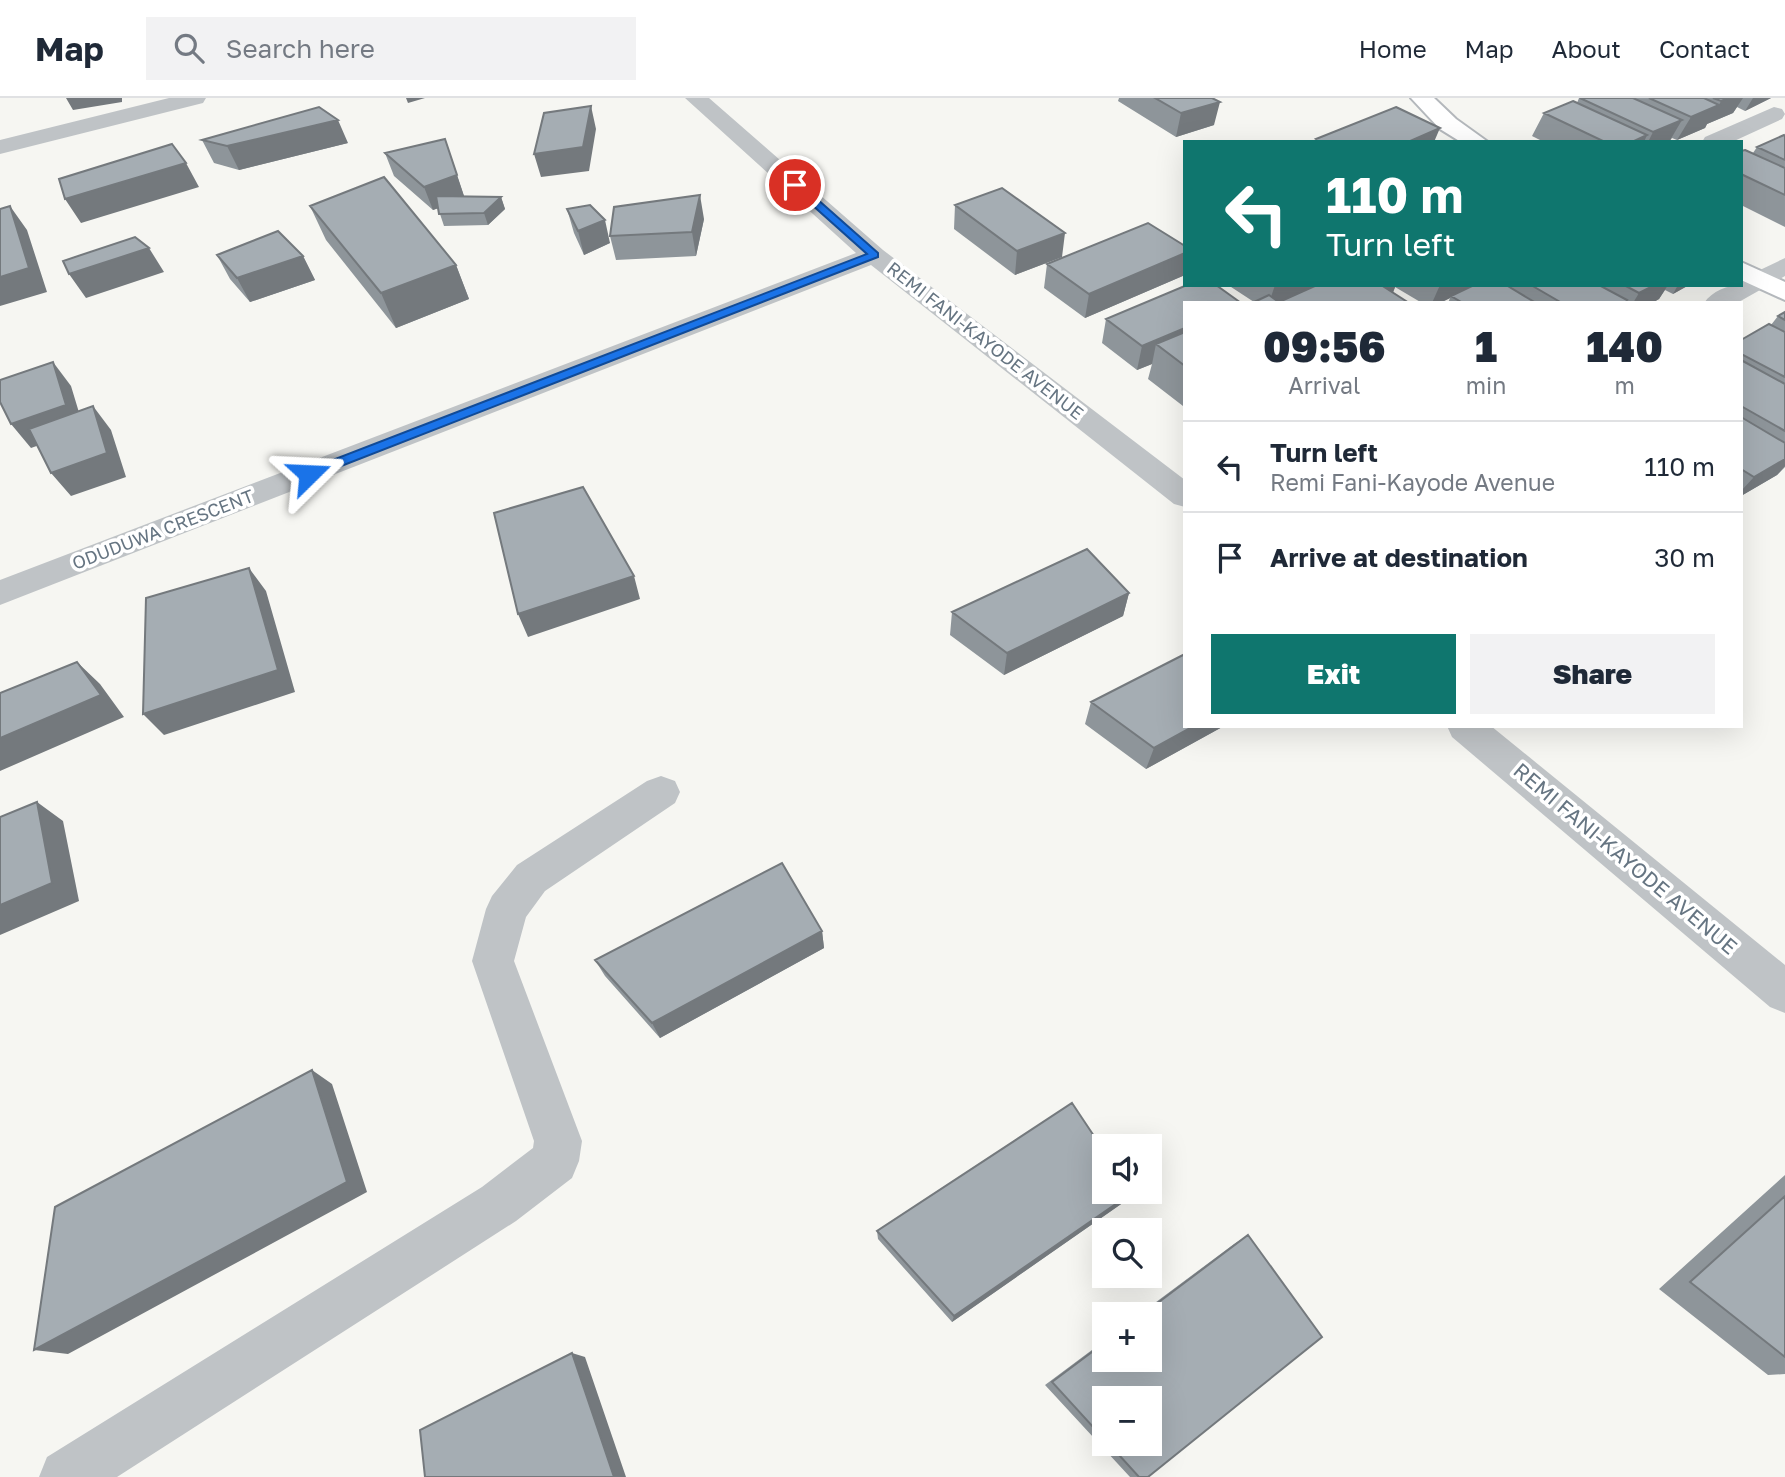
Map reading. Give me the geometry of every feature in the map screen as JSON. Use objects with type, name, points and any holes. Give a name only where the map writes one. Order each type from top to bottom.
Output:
[{"type":"street","points":[[2,143],[195,98]]},
{"type":"street","name":"REMI FANI-KAYODE AVENUE","points":[[696,98],[874,255],[1183,494]]},
{"type":"street","points":[[1422,98],[1448,124],[1474,140]]},
{"type":"street","points":[[1717,140],[1774,114]]},
{"type":"street","name":"ODUDUWA CRESCENT","points":[[0,593],[874,255]]},
{"type":"street","points":[[1750,274],[1785,266]]},
{"type":"street","points":[[1750,274],[1785,292]]},
{"type":"street","points":[[1719,301],[1735,287]]},
{"type":"street","name":"REMI FANI-KAYODE AVENUE","points":[[1467,728],[1785,992]]},
{"type":"street","points":[[67,1477],[499,1204],[555,1161],[558,1141],[493,961],[507,909],[531,878],[661,792]]},
{"type":"building","points":[[1155,98],[1212,98],[1220,102],[1181,113]]},
{"type":"building","points":[[1580,98],[1633,98],[1682,120],[1653,132]]},
{"type":"building","points":[[1649,98],[1704,98],[1719,105],[1691,117]]},
{"type":"building","points":[[1573,101],[1647,135],[1636,140],[1601,140],[1544,113]]},
{"type":"building","points":[[591,106],[583,147],[534,154],[544,113]]},
{"type":"building","points":[[319,107],[338,120],[227,146],[202,140]]},
{"type":"building","points":[[1396,107],[1440,128],[1413,140],[1316,139]]},
{"type":"building","points":[[1784,135],[1785,160],[1757,147]]},
{"type":"building","points":[[445,139],[457,175],[424,187],[385,153]]},
{"type":"building","points":[[172,144],[186,163],[65,199],[59,179]]},
{"type":"building","points":[[1743,150],[1785,168],[1785,195],[1743,175]]},
{"type":"building","points":[[384,177],[456,265],[381,293],[310,206]]},
{"type":"building","points":[[1002,188],[1065,233],[1017,251],[955,205]]},
{"type":"building","points":[[700,195],[692,232],[610,236],[614,207]]},
{"type":"building","points":[[436,196],[501,197],[484,213],[439,214]]},
{"type":"building","points":[[590,205],[605,220],[578,231],[567,209]]},
{"type":"building","points":[[10,206],[29,268],[0,277],[0,209]]},
{"type":"building","points":[[1148,223],[1183,245],[1183,254],[1089,294],[1047,264]]},
{"type":"building","points":[[278,231],[303,256],[237,278],[217,255]]},
{"type":"building","points":[[135,237],[149,248],[69,274],[63,261]]},
{"type":"building","points":[[1183,287],[1219,287],[1238,301],[1183,301],[1183,329],[1142,346],[1106,319]]},
{"type":"building","points":[[1313,287],[1384,287],[1406,301],[1281,301]]},
{"type":"building","points":[[1470,287],[1509,287],[1533,301],[1460,301],[1451,296]]},
{"type":"building","points":[[1534,287],[1603,287],[1627,300],[1626,301],[1559,301]]},
{"type":"building","points":[[1628,287],[1651,287],[1639,293]]},
{"type":"building","points":[[1269,295],[1277,301],[1256,301]]},
{"type":"building","points":[[1769,324],[1785,332],[1785,377],[1743,355],[1743,339]]},
{"type":"building","points":[[1183,333],[1183,364],[1156,344]]},
{"type":"building","points":[[1743,361],[1785,384],[1785,431],[1743,407]]},
{"type":"building","points":[[53,362],[66,405],[11,424],[0,402],[0,380]]},
{"type":"building","points":[[93,406],[107,453],[51,473],[29,429]]},
{"type":"building","points":[[1743,418],[1785,443],[1785,459],[1754,477],[1743,470]]},
{"type":"building","points":[[583,487],[634,576],[518,614],[494,513]]},
{"type":"building","points":[[1087,549],[1129,593],[1007,653],[952,612]]},
{"type":"building","points":[[249,568],[278,670],[143,714],[146,598]]},
{"type":"building","points":[[1183,655],[1183,728],[1190,728],[1154,748],[1091,702]]},
{"type":"building","points":[[77,662],[101,695],[0,738],[0,693]]},
{"type":"building","points":[[37,802],[52,883],[0,905],[0,817]]},
{"type":"building","points":[[782,863],[822,931],[652,1023],[595,960]]},
{"type":"building","points":[[312,1070],[347,1182],[34,1350],[55,1207]]},
{"type":"building","points":[[1072,1103],[1093,1134],[1092,1204],[1116,1204],[954,1316],[877,1231]]},
{"type":"building","points":[[1785,1196],[1785,1357],[1690,1282]]},
{"type":"building","points":[[1248,1235],[1322,1337],[1148,1477],[1139,1477],[1120,1456],[1162,1456],[1162,1386],[1092,1386],[1092,1426],[1052,1382],[1092,1352],[1092,1372],[1162,1372],[1162,1302],[1159,1302]]},
{"type":"building","points":[[572,1353],[614,1477],[425,1477],[420,1430]]},
{"type":"route","points":[[309,474],[874,255],[795,185]]}]
